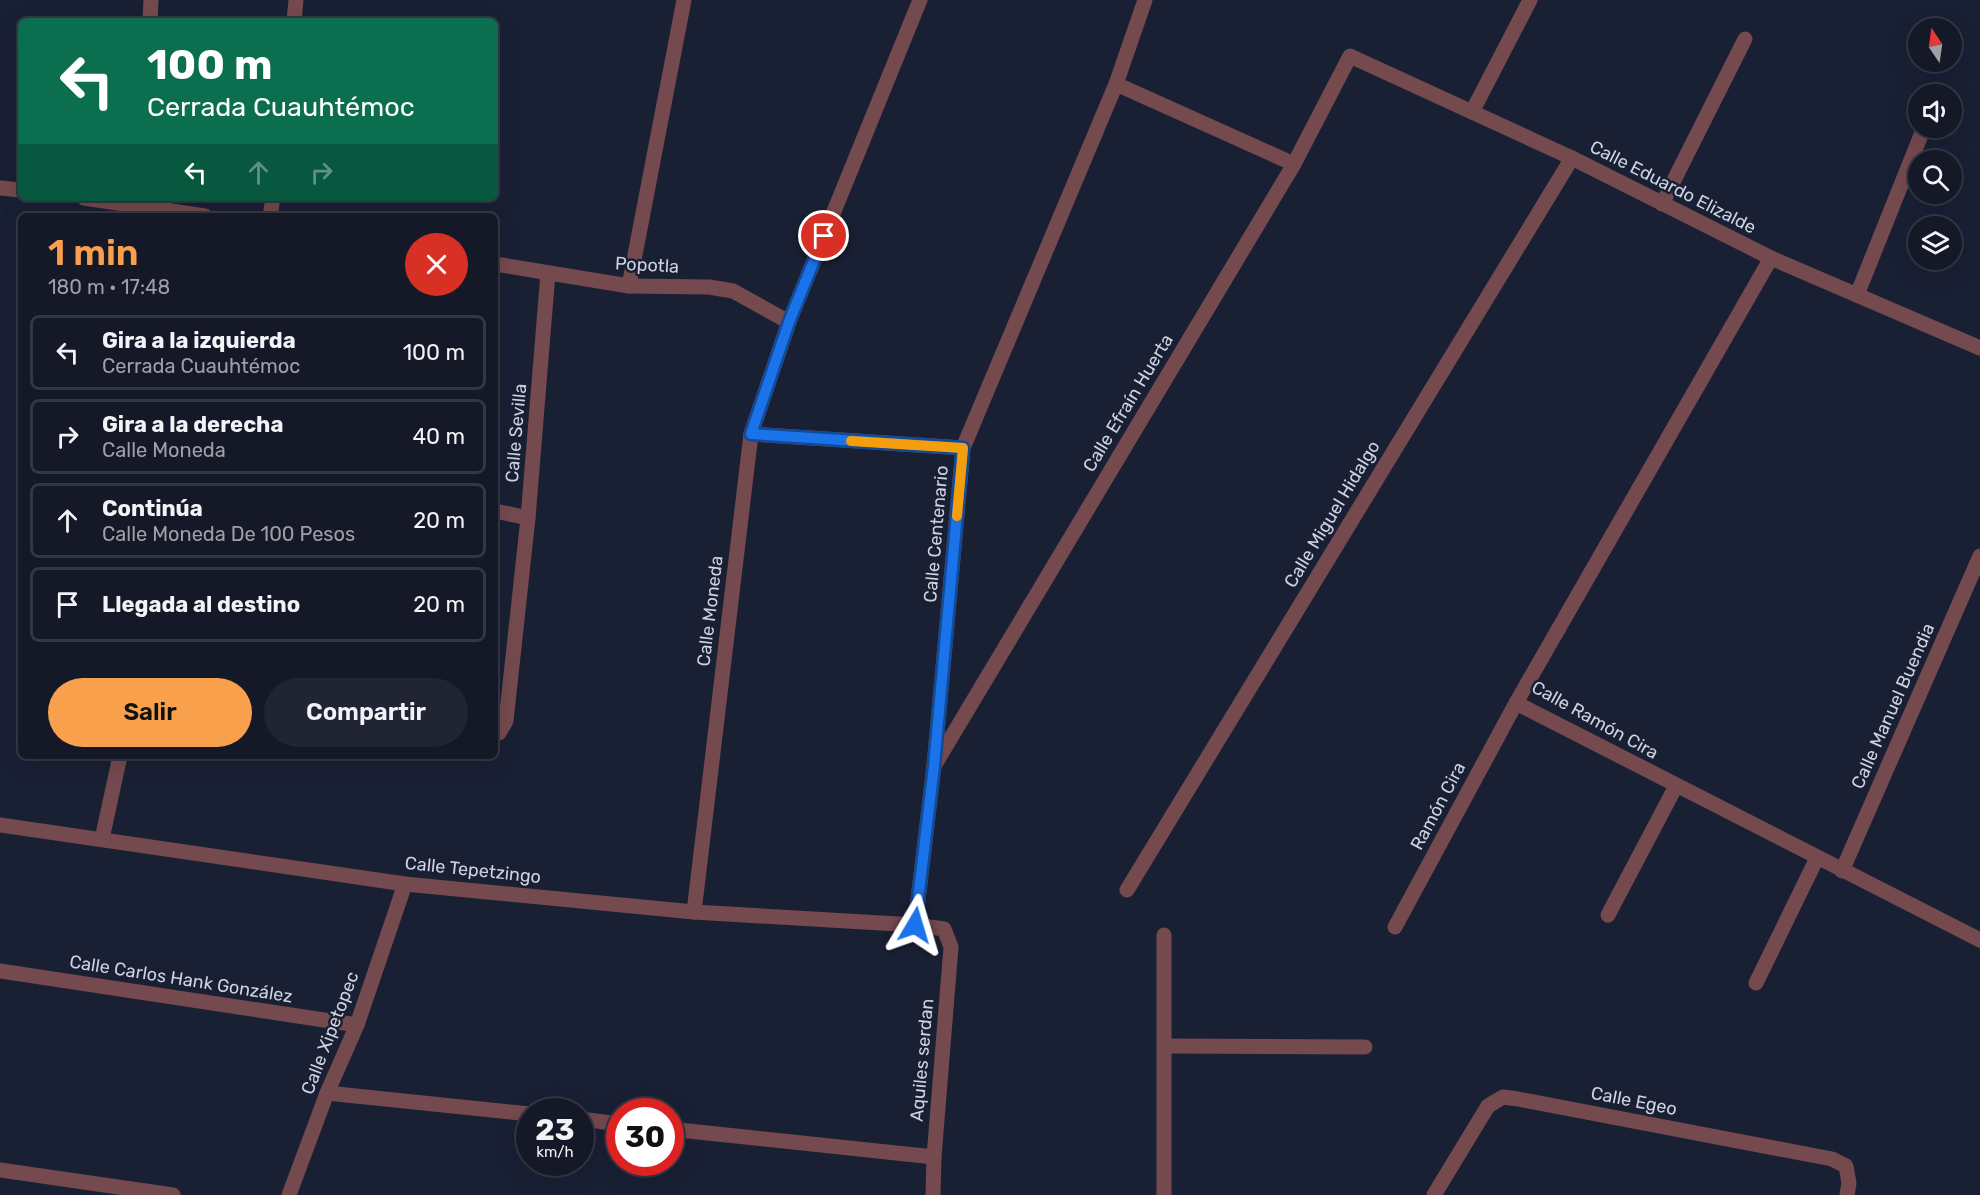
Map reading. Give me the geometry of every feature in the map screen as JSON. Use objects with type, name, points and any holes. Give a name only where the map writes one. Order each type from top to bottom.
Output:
[{"type":"street","points":[[150,18],[151,0]]},
{"type":"street","points":[[294,18],[296,0]]},
{"type":"street","points":[[629,286],[684,0]]},
{"type":"street","name":"Calle Moneda","points":[[694,912],[751,434],[789,322],[920,0]]},
{"type":"street","name":"Calle Centenario","points":[[915,925],[934,766],[963,448],[1116,84],[1145,0]]},
{"type":"street","points":[[1472,112],[1530,0]]},
{"type":"street","points":[[1662,204],[1745,39]]},
{"type":"street","name":"Calle Eduardo Elizalde","points":[[1350,56],[1572,158],[1771,258],[1980,348]]},
{"type":"street","name":"Calle Efraín Huerta","points":[[934,766],[1294,164],[1350,56]]},
{"type":"street","points":[[1116,84],[1294,164]]},
{"type":"street","points":[[1857,295],[1920,138]]},
{"type":"street","name":"Calle Miguel Hidalgo","points":[[1127,890],[1572,158]]},
{"type":"street","points":[[0,188],[18,190]]},
{"type":"street","points":[[137,201],[191,213]]},
{"type":"street","name":"Calle Ramón Cira","points":[[1771,258],[1516,703],[1980,940]]},
{"type":"street","name":"Popotla","points":[[498,265],[629,286],[709,287],[733,291],[789,322]]},
{"type":"street","name":"Calle Sevilla","points":[[498,733],[506,721],[528,518],[548,273]]},
{"type":"street","points":[[751,434],[963,448]]},
{"type":"street","points":[[498,513],[528,518]]},
{"type":"street","name":"Calle Manuel Buendia","points":[[1842,871],[1980,556]]},
{"type":"street","name":"Ramón Cira","points":[[1395,927],[1516,703]]},
{"type":"street","points":[[102,839],[119,759]]},
{"type":"street","points":[[1608,915],[1676,786]]},
{"type":"street","name":"Calle Tepetzingo","points":[[0,825],[405,884],[694,912],[915,925],[944,929]]},
{"type":"street","points":[[1756,983],[1817,858]]},
{"type":"street","name":"Calle Xipetopec","points":[[289,1195],[327,1093],[357,1025],[405,884]]},
{"type":"street","name":"Aquiles serdan","points":[[933,1195],[934,1156],[951,947],[944,929]]},
{"type":"street","points":[[1164,935],[1164,1195]]},
{"type":"street","name":"Calle Carlos Hank González","points":[[0,971],[357,1025]]},
{"type":"street","points":[[1165,1046],[1365,1047]]},
{"type":"street","points":[[327,1093],[516,1113]]},
{"type":"street","name":"Calle Egeo","points":[[1434,1195],[1488,1106],[1503,1097],[1832,1159],[1846,1166],[1849,1183],[1847,1195]]},
{"type":"street","points":[[684,1130],[934,1156]]},
{"type":"street","points":[[0,1170],[173,1195]]},
{"type":"slow traffic","points":[[851,441],[963,448],[957,516]]},
{"type":"route","points":[[824,236],[789,322],[751,434],[963,448],[934,766],[915,925]]}]
